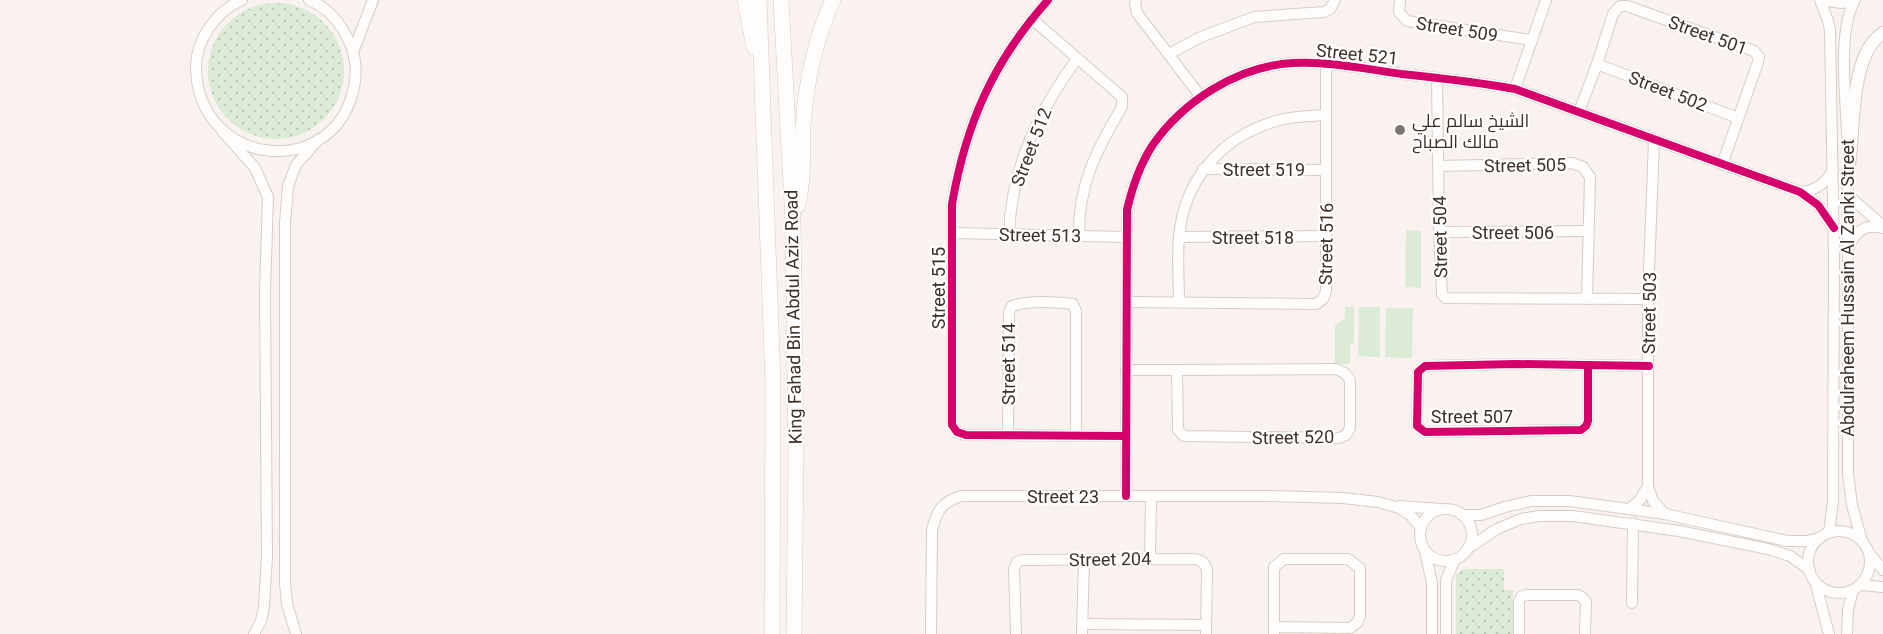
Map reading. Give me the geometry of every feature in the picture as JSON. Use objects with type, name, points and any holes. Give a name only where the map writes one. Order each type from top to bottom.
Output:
[{"type":"highway","points":[[745,0],[763,97]]},
{"type":"highway","name":"King Fahad Bin Abdul Aziz Road","points":[[759,0],[773,384],[772,634]]},
{"type":"highway","name":"King Fahad Bin Abdul Aziz Road","points":[[781,0],[793,222],[796,456],[794,634]]},
{"type":"highway","points":[[793,222],[801,186],[804,114],[809,83],[818,42],[833,0]]},
{"type":"main road","points":[[1828,0],[1841,2],[1854,0]]},
{"type":"main road","points":[[1848,172],[1860,70],[1870,45],[1883,33]]},
{"type":"street","points":[[242,0],[222,12],[210,27],[200,45],[196,64],[197,84],[202,104],[211,118],[255,168],[268,197],[265,292],[265,584],[261,621],[254,634]]},
{"type":"street","points":[[296,634],[287,604],[285,583],[285,223],[288,186],[296,165],[337,123],[350,102],[355,86],[356,69],[353,52],[345,33],[333,16],[309,0]]},
{"type":"street","points":[[353,52],[373,0]]},
{"type":"street","name":"Street 515","points":[[1048,0],[1006,56],[986,90],[972,122],[957,175],[952,204],[952,425],[957,432],[966,435],[1125,436]]},
{"type":"street","points":[[1136,0],[1137,13],[1201,97]]},
{"type":"street","points":[[1169,54],[1180,47],[1254,17],[1324,12],[1330,9],[1335,0]]},
{"type":"street","name":"Street 509","points":[[1400,0],[1399,12],[1407,21],[1531,40]]},
{"type":"street","points":[[1515,89],[1546,0]]},
{"type":"street","name":"Abdulraheem Hussain Al Zanki Street","points":[[1820,0],[1830,30],[1834,228],[1833,508],[1825,535]]},
{"type":"street","name":"Abdulraheem Hussain Al Zanki Street","points":[[1854,0],[1849,13],[1845,39],[1849,196],[1847,434],[1848,486],[1862,541]]},
{"type":"street","name":"Street 501","points":[[1579,112],[1613,14],[1620,6],[1628,6],[1754,51],[1759,57],[1758,62],[1722,165]]},
{"type":"street","points":[[1032,19],[1122,97],[1123,101],[1090,166],[1078,213],[1079,236]]},
{"type":"street","name":"Street 512","points":[[1010,235],[1014,191],[1033,130],[1056,88],[1077,59]]},
{"type":"street","name":"Street 521","points":[[1126,496],[1126,237],[1127,210],[1132,190],[1152,147],[1170,123],[1201,97],[1232,78],[1263,68],[1292,63],[1326,64],[1469,81],[1515,89],[1800,192],[1818,204],[1834,228]]},
{"type":"street","name":"Street 516","points":[[1127,302],[1316,304],[1323,299],[1326,291],[1326,64]]},
{"type":"street","name":"Street 502","points":[[1597,64],[1738,118]]},
{"type":"street","name":"Street 504","points":[[1437,78],[1439,232],[1442,294],[1445,298],[1648,299]]},
{"type":"street","points":[[1179,302],[1179,237],[1192,189],[1203,169],[1220,150],[1257,127],[1278,120],[1326,115]]},
{"type":"street","points":[[222,131],[244,145],[269,152],[295,150],[319,140]]},
{"type":"street","name":"Street 503","points":[[1648,486],[1648,299],[1654,140]]},
{"type":"street","name":"Street 505","points":[[1439,166],[1572,163],[1583,167],[1590,177],[1587,299]]},
{"type":"street","name":"Street 519","points":[[1203,169],[1326,170]]},
{"type":"street","points":[[1800,192],[1821,185],[1833,170]]},
{"type":"street","points":[[1849,196],[1883,227]]},
{"type":"street","points":[[1847,249],[1862,228],[1883,227]]},
{"type":"street","name":"Street 506","points":[[1439,232],[1587,231]]},
{"type":"street","name":"Street 513","points":[[953,233],[1126,237]]},
{"type":"street","name":"Street 518","points":[[1179,237],[1326,236]]},
{"type":"street","name":"Street 514","points":[[1008,434],[1009,313],[1012,306],[1019,304],[1064,303],[1072,304],[1076,311],[1076,435]]},
{"type":"street","name":"Street 507","points":[[1588,365],[1588,421],[1581,430],[1425,432],[1417,426],[1418,372],[1425,366],[1588,365],[1649,366]]},
{"type":"street","name":"Street 520","points":[[1126,370],[1178,369],[1342,371],[1350,380],[1350,428],[1346,435],[1339,438],[1192,438],[1184,436],[1178,430],[1178,369]]},
{"type":"street","points":[[1833,434],[1847,434]]},
{"type":"street","points":[[266,453],[285,454]]},
{"type":"street","points":[[1629,509],[1641,500],[1648,486]]},
{"type":"street","points":[[1648,486],[1653,501],[1665,514]]},
{"type":"street","name":"Street 23","points":[[931,634],[932,530],[935,517],[945,502],[961,496],[1342,498],[1442,509]]},
{"type":"street","points":[[1150,558],[1151,497]]},
{"type":"street","points":[[1462,515],[1481,515],[1518,503],[1545,500],[1569,501],[1665,514],[1787,540],[1807,541],[1836,531],[1850,533],[1862,541],[1869,554],[1883,570]]},
{"type":"street","name":"Street 23","points":[[1390,505],[1410,514],[1421,527]]},
{"type":"street","points":[[1432,634],[1432,584],[1425,550],[1420,538],[1421,527],[1428,515],[1442,509],[1456,511],[1462,515],[1470,527],[1471,535],[1467,549]]},
{"type":"street","points":[[1446,634],[1446,580],[1455,559],[1497,529],[1528,517],[1573,516],[1633,523],[1724,540],[1781,553],[1798,560],[1810,570]]},
{"type":"street","points":[[1632,603],[1633,523]]},
{"type":"street","points":[[1825,535],[1810,552],[1810,570],[1829,634]]},
{"type":"street","points":[[1425,550],[1439,560],[1455,559]]},
{"type":"street","points":[[1847,634],[1847,617],[1856,588],[1868,574],[1869,554]]},
{"type":"street","name":"Street 204","points":[[1016,634],[1014,569],[1017,562],[1022,560],[1196,559],[1203,562],[1207,569],[1206,629]]},
{"type":"street","points":[[1284,559],[1348,559],[1360,568],[1360,616],[1357,623],[1350,628],[1274,630],[1274,567],[1278,562],[1284,559]]},
{"type":"street","points":[[1084,560],[1082,629],[1206,629]]},
{"type":"street","points":[[1815,581],[1824,589],[1835,592],[1856,588],[1883,587]]},
{"type":"street","points":[[265,584],[285,583]]},
{"type":"street","points":[[1519,634],[1521,597],[1578,595],[1584,598],[1586,603],[1585,634]]},
{"type":"green space","points":[[276,3],[302,8],[324,23],[339,45],[344,71],[339,97],[324,119],[302,134],[276,139],[250,134],[228,119],[213,97],[208,71],[213,45],[228,23],[250,8]]},
{"type":"green space","points":[[1406,230],[1421,231],[1421,288],[1405,287]]},
{"type":"green space","points":[[1345,307],[1354,307],[1354,343],[1350,344],[1350,364],[1335,364],[1335,326],[1345,318]]},
{"type":"green space","points":[[1359,307],[1380,307],[1380,357],[1358,356]]},
{"type":"green space","points":[[1386,308],[1413,308],[1412,358],[1385,357]]},
{"type":"green space","points":[[1463,569],[1504,569],[1504,590],[1513,590],[1513,634],[1456,634],[1456,575]]},
{"type":"cycle path","points":[[1048,0],[1029,23],[997,70],[974,120],[958,175],[952,204],[952,425],[957,432],[966,435],[1125,436]]},
{"type":"cycle path","points":[[1126,496],[1127,210],[1131,193],[1152,146],[1179,114],[1214,89],[1252,71],[1293,63],[1320,63],[1515,89],[1800,192],[1818,205],[1834,228]]},
{"type":"cycle path","points":[[1588,365],[1588,421],[1581,430],[1425,432],[1417,426],[1418,372],[1425,366],[1516,364],[1649,366]]},
{"type":"place","name":"الشيخ سالم علي مالك الصباح","points":[[1400,130]]}]
